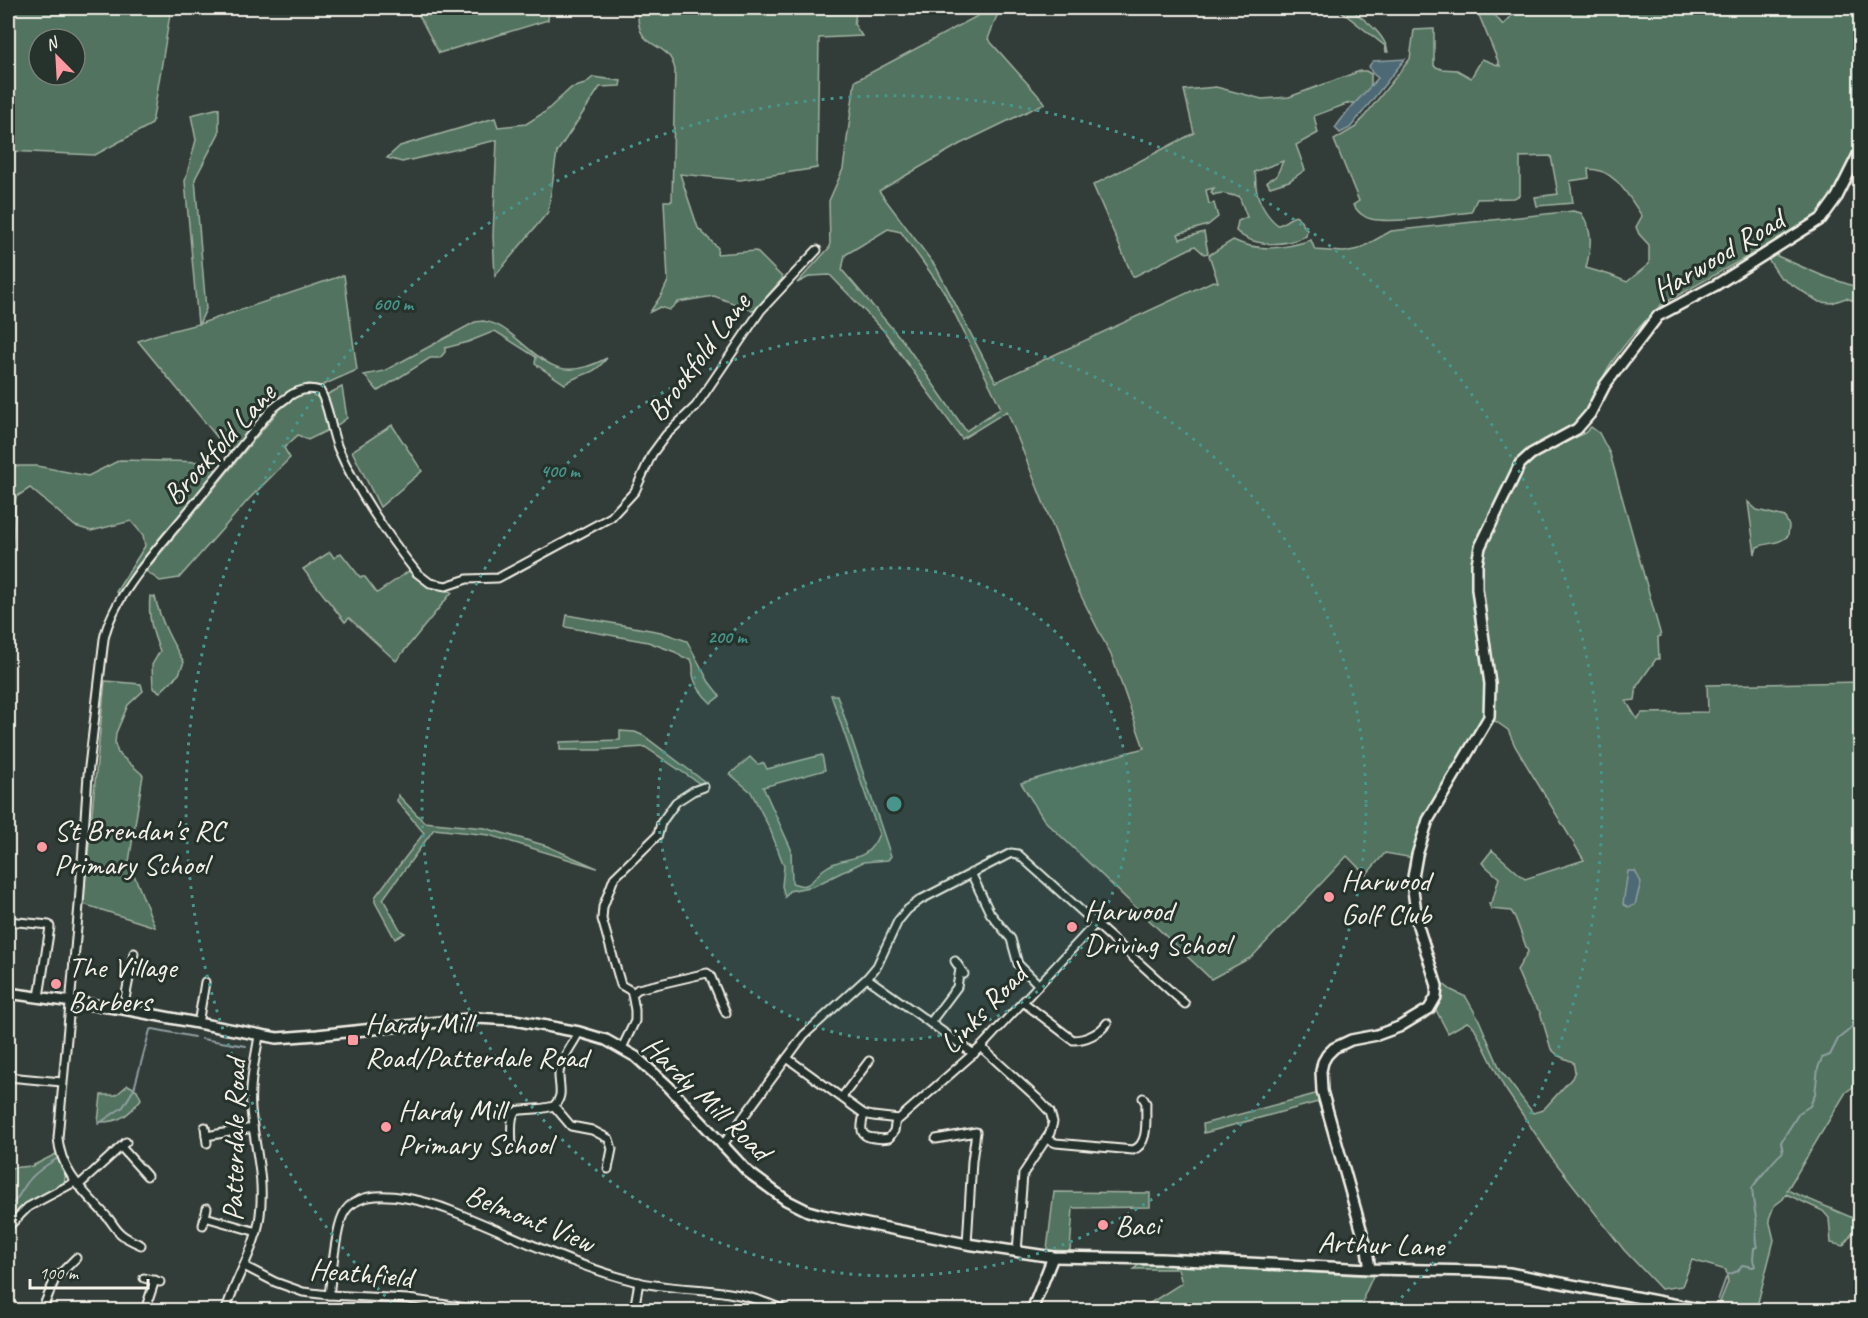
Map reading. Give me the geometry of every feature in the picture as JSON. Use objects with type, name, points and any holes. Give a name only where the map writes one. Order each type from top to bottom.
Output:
[{"type":"main road","name":"Harwood Road","points":[[1370,1269],[1367,1250],[1322,1091],[1321,1071],[1327,1055],[1334,1048],[1351,1040],[1377,1035],[1399,1027],[1429,1009],[1436,998],[1437,986],[1418,926],[1412,887],[1417,855],[1434,806],[1490,717],[1490,684],[1477,589],[1476,570],[1480,548],[1520,464],[1531,454],[1577,429],[1590,414],[1605,385],[1658,316],[1716,285],[1821,219],[1837,197],[1860,151]]},
{"type":"main road","name":"Hardy Mill Road","points":[[8,993],[123,1009],[259,1036],[295,1037],[477,1018],[514,1020],[579,1032],[606,1040],[648,1066],[748,1172],[773,1192],[808,1211],[967,1244],[1053,1257]]},
{"type":"main road","name":"Arthur Lane","points":[[1053,1257],[1162,1259],[1509,1274],[1704,1311]]},
{"type":"main road","points":[[1032,1311],[1053,1257]]},
{"type":"street","name":"Brookfold Lane","points":[[70,1001],[88,775],[106,628],[116,607],[149,559],[271,410],[298,391],[313,388],[320,391],[326,404],[332,435],[357,486],[408,562],[424,579],[446,586],[467,579],[498,578],[611,517],[635,491],[652,454],[666,435],[696,406],[761,310],[817,250]]},
{"type":"street","points":[[704,787],[693,791],[671,807],[661,823],[658,835],[618,872],[605,900],[602,919],[621,985],[633,992],[707,973],[710,975],[726,1012]]},
{"type":"street","points":[[722,1146],[813,1026],[867,978],[877,966],[898,921],[907,910],[920,900],[1007,854],[1018,854],[1185,1003]]},
{"type":"street","points":[[970,873],[990,913],[1011,939],[1018,964],[1039,985]]},
{"type":"street","points":[[8,921],[50,927],[39,996]]},
{"type":"street","name":"Links Road","points":[[864,1114],[861,1129],[864,1136],[889,1138],[894,1131],[896,1119],[974,1054],[1096,923]]},
{"type":"street","points":[[123,1009],[134,953]]},
{"type":"street","points":[[930,1023],[957,987],[962,972],[955,961]]},
{"type":"street","points":[[867,978],[974,1054]]},
{"type":"street","points":[[198,1024],[205,982]]},
{"type":"street","points":[[622,1048],[635,1021],[633,992]]},
{"type":"street","points":[[70,1001],[62,1082],[59,1151],[77,1184],[118,1232],[129,1235],[141,1245]]},
{"type":"street","points":[[1023,1002],[1073,1040],[1084,1039],[1102,1030],[1108,1022]]},
{"type":"street","points":[[512,1147],[515,1134],[511,1118],[518,1111],[554,1106],[560,1098],[560,1070],[579,1032]]},
{"type":"street","name":"Patterdale Road","points":[[226,1311],[257,1232],[260,1216],[262,1183],[253,1128],[251,1089],[259,1036]]},
{"type":"street","points":[[981,1047],[1027,1087],[1050,1112],[1052,1128],[1023,1174],[1017,1252]]},
{"type":"street","points":[[788,1058],[864,1114],[896,1119]]},
{"type":"street","points":[[842,1097],[869,1064]]},
{"type":"street","points":[[8,1077],[62,1082]]},
{"type":"street","points":[[1046,1139],[1056,1143],[1138,1149],[1144,1140],[1146,1103],[1143,1098]]},
{"type":"street","points":[[554,1106],[571,1126],[592,1130],[606,1136],[611,1143],[607,1158],[608,1169]]},
{"type":"street","points":[[205,1127],[207,1140],[253,1128]]},
{"type":"street","points":[[936,1139],[976,1132],[967,1244]]},
{"type":"street","points":[[8,1227],[28,1207],[77,1184],[123,1145],[147,1176]]},
{"type":"street","name":"Belmont View","points":[[329,1295],[339,1227],[344,1213],[356,1201],[375,1196],[413,1199],[441,1206],[581,1264],[639,1282],[665,1287],[726,1292],[786,1308]]},
{"type":"street","points":[[203,1225],[207,1208]]},
{"type":"street","points":[[205,1217],[257,1232]]},
{"type":"street","points":[[42,1311],[55,1279],[76,1257]]},
{"type":"street","name":"Heathfield","points":[[244,1266],[289,1287],[329,1295],[408,1299],[479,1311]]},
{"type":"street","points":[[144,1278],[157,1281],[145,1311]]},
{"type":"street","points":[[634,1311],[639,1282]]},
{"type":"green space","points":[[8,8],[171,8],[152,124],[95,155],[8,151]]},
{"type":"green space","points":[[415,8],[549,8],[548,20],[439,53]]},
{"type":"green space","points":[[638,8],[857,8],[854,24],[862,36],[819,38],[817,168],[740,180],[680,174],[698,228],[718,248],[717,254],[756,251],[783,278],[754,311],[714,296],[678,302],[669,310],[660,307],[650,312],[668,281],[664,201],[672,201],[675,70],[666,53],[642,33],[638,23]]},
{"type":"green space","name":"Harwood Golf Club","points":[[987,8],[1000,8],[988,39],[1045,103],[960,144],[879,191],[936,267],[996,382],[1213,281],[1218,282],[1209,255],[1233,240],[1242,244],[1271,248],[1311,240],[1315,250],[1344,252],[1359,249],[1391,231],[1573,211],[1581,213],[1590,233],[1586,268],[1627,282],[1649,264],[1649,245],[1636,227],[1642,216],[1620,185],[1598,170],[1588,169],[1589,178],[1570,181],[1573,203],[1537,206],[1535,197],[1558,194],[1551,156],[1520,157],[1520,195],[1514,198],[1477,199],[1471,212],[1406,220],[1371,219],[1360,214],[1353,205],[1359,201],[1334,140],[1356,127],[1410,59],[1414,30],[1434,29],[1434,66],[1441,69],[1457,70],[1471,78],[1482,59],[1500,66],[1476,8],[1489,8],[1503,25],[1519,8],[1536,8],[1541,11],[1552,8],[1860,8],[1860,135],[1853,156],[1829,201],[1814,219],[1661,305],[1617,354],[1590,404],[1579,419],[1539,443],[1551,450],[1585,433],[1591,427],[1599,433],[1610,454],[1661,636],[1658,637],[1659,659],[1656,659],[1637,686],[1635,700],[1626,701],[1637,719],[1642,713],[1708,712],[1707,685],[1860,682],[1860,1088],[1856,1085],[1846,1092],[1787,1190],[1860,1221],[1860,1228],[1856,1228],[1843,1246],[1831,1243],[1829,1218],[1823,1211],[1786,1194],[1774,1206],[1769,1219],[1774,1240],[1756,1310],[1717,1309],[1728,1282],[1726,1270],[1692,1260],[1682,1286],[1661,1289],[1624,1250],[1549,1154],[1504,1087],[1474,1027],[1467,1022],[1448,1033],[1436,1010],[1441,999],[1442,983],[1466,997],[1479,1020],[1501,1071],[1533,1113],[1543,1110],[1572,1078],[1575,1071],[1573,1062],[1559,1056],[1551,1049],[1540,1012],[1528,996],[1517,970],[1528,952],[1515,917],[1511,911],[1491,909],[1489,904],[1492,903],[1499,878],[1482,863],[1492,850],[1525,879],[1584,860],[1515,746],[1508,730],[1495,721],[1482,724],[1424,817],[1413,858],[1385,853],[1366,875],[1347,856],[1252,957],[1211,979],[1044,820],[1021,783],[1144,748],[1112,657],[1078,590],[1007,411],[962,439],[884,331],[830,275],[811,276],[797,283],[830,247],[829,201],[843,169],[855,81],[985,12]],"holes":[[[888,229],[901,232],[943,290],[1001,408],[966,431],[903,341],[842,270],[845,255]]]},
{"type":"green space","points":[[1337,8],[1350,8],[1367,22],[1383,39],[1388,52],[1385,46]]},
{"type":"green space","points":[[1360,71],[1371,74],[1371,87],[1355,103],[1349,103],[1314,116],[1318,133],[1296,145],[1305,170],[1289,181],[1270,187],[1267,182],[1276,177],[1283,161],[1254,172],[1258,197],[1270,218],[1278,225],[1297,216],[1307,230],[1306,236],[1289,242],[1270,244],[1243,237],[1236,231],[1238,221],[1247,217],[1239,196],[1221,193],[1213,195],[1211,192],[1214,188],[1206,190],[1209,204],[1214,203],[1218,217],[1208,225],[1178,234],[1180,239],[1204,232],[1208,253],[1204,254],[1195,246],[1133,277],[1093,185],[1194,133],[1184,90],[1216,87],[1262,99],[1289,97]]},
{"type":"green space","points":[[593,77],[621,81],[620,86],[600,87],[557,152],[548,212],[495,276],[493,236],[497,140],[402,162],[387,158],[400,146],[495,118],[498,127],[526,124],[545,112],[571,88],[585,84]]},
{"type":"green space","points":[[219,108],[219,133],[195,179],[206,309],[199,324],[344,275],[357,370],[321,386],[308,384],[290,390],[269,407],[231,454],[138,341],[198,324],[185,181],[196,140],[191,115]]},
{"type":"green space","points":[[1775,255],[1823,276],[1860,288],[1860,303],[1846,298],[1832,303],[1819,302],[1780,277],[1768,259]]},
{"type":"green space","points":[[483,321],[504,329],[539,357],[558,368],[579,369],[607,358],[596,369],[565,384],[535,364],[536,357],[495,331],[445,348],[440,358],[430,358],[378,391],[364,375],[384,371],[475,322]]},
{"type":"green space","points":[[342,387],[347,418],[336,426],[326,395]]},
{"type":"green space","points":[[308,393],[321,402],[328,430],[308,440],[298,435],[284,448],[290,458],[249,499],[179,578],[160,581],[146,571],[278,411],[299,395]]},
{"type":"green space","points":[[392,425],[422,471],[380,507],[352,451]]},
{"type":"green space","points":[[120,460],[211,462],[216,471],[158,540],[118,593],[116,592],[145,546],[143,535],[131,521],[91,531],[75,526],[30,488],[16,497],[8,615],[8,466],[37,466],[88,476]]},
{"type":"green space","points":[[1748,502],[1757,510],[1785,517],[1789,526],[1788,536],[1780,541],[1757,547],[1755,554]]},
{"type":"green space","points":[[330,552],[334,558],[341,553],[360,577],[365,577],[377,593],[409,571],[423,582],[452,592],[396,661],[349,618],[345,622],[303,569]]},
{"type":"green space","points":[[150,596],[155,597],[167,631],[184,662],[179,674],[160,692],[153,688],[152,665],[160,651],[151,624]]},
{"type":"green space","points":[[567,615],[661,632],[687,641],[709,682],[720,696],[711,703],[702,693],[694,678],[691,659],[683,658],[675,652],[648,642],[565,627]]},
{"type":"green space","points":[[105,681],[141,684],[143,691],[128,705],[116,733],[115,744],[118,753],[143,775],[129,862],[155,927],[83,904]]},
{"type":"green space","points":[[831,695],[837,695],[891,856],[888,860],[863,862],[814,886],[789,891],[785,897],[782,886],[784,866],[770,829],[751,792],[730,774],[750,757],[757,764],[764,763],[767,769],[822,755],[825,770],[763,787],[791,849],[792,883],[806,885],[832,864],[854,858],[868,851],[879,834]]},
{"type":"green space","points":[[620,731],[635,732],[644,736],[705,782],[702,785],[645,747],[560,750],[560,742],[620,740]]},
{"type":"green space","points":[[398,795],[424,822],[485,828],[547,846],[597,868],[489,835],[434,829],[383,899],[401,931],[405,933],[395,939],[375,902],[375,897],[424,833],[397,801]]},
{"type":"green space","points":[[128,1085],[137,1090],[141,1099],[137,1105],[123,1117],[98,1122],[101,1095],[116,1095]]},
{"type":"green space","points":[[1319,1093],[1331,1142],[1318,1102],[1204,1133],[1203,1124]]},
{"type":"green space","points":[[56,1154],[66,1172],[64,1183],[21,1208],[8,1221],[9,1168],[32,1166]]},
{"type":"green space","points":[[1054,1192],[1150,1193],[1150,1207],[1073,1208],[1070,1251],[1047,1250]]},
{"type":"green space","points":[[1140,1263],[1373,1276],[1364,1296],[1363,1310],[1139,1310],[1182,1283],[1178,1269],[1134,1269]]},
{"type":"water","points":[[1405,59],[1350,128],[1340,133],[1335,128],[1378,78],[1369,66],[1373,61]]},
{"type":"water","points":[[1628,871],[1635,871],[1641,882],[1635,905],[1628,907],[1623,904]]},
{"type":"waterway","points":[[1718,1300],[1727,1275],[1738,1271],[1742,1265],[1755,1266],[1754,1248],[1757,1247],[1752,1188],[1783,1152],[1781,1142],[1799,1113],[1810,1106],[1815,1094],[1818,1068],[1822,1058],[1830,1055],[1838,1039],[1849,1030],[1860,1015]]},
{"type":"waterway","points":[[98,1124],[123,1107],[134,1089],[150,1030],[194,1037]]},
{"type":"waterway","points":[[202,1039],[246,1046]]},
{"type":"waterway","points":[[8,1208],[31,1178],[58,1158]]},
{"type":"place","name":"St Brendan's RC Primary School","points":[[42,847]]},
{"type":"place","name":"Harwood Golf Club","points":[[1329,897]]},
{"type":"place","name":"Harwood Driving School","points":[[1072,927]]},
{"type":"place","name":"The Village Barbers","points":[[56,984]]},
{"type":"place","name":"Hardy Mill Road/Patterdale Road","points":[[353,1040]]},
{"type":"place","name":"Hardy Mill Primary School","points":[[386,1127]]},
{"type":"place","name":"Baci","points":[[1103,1225]]}]
